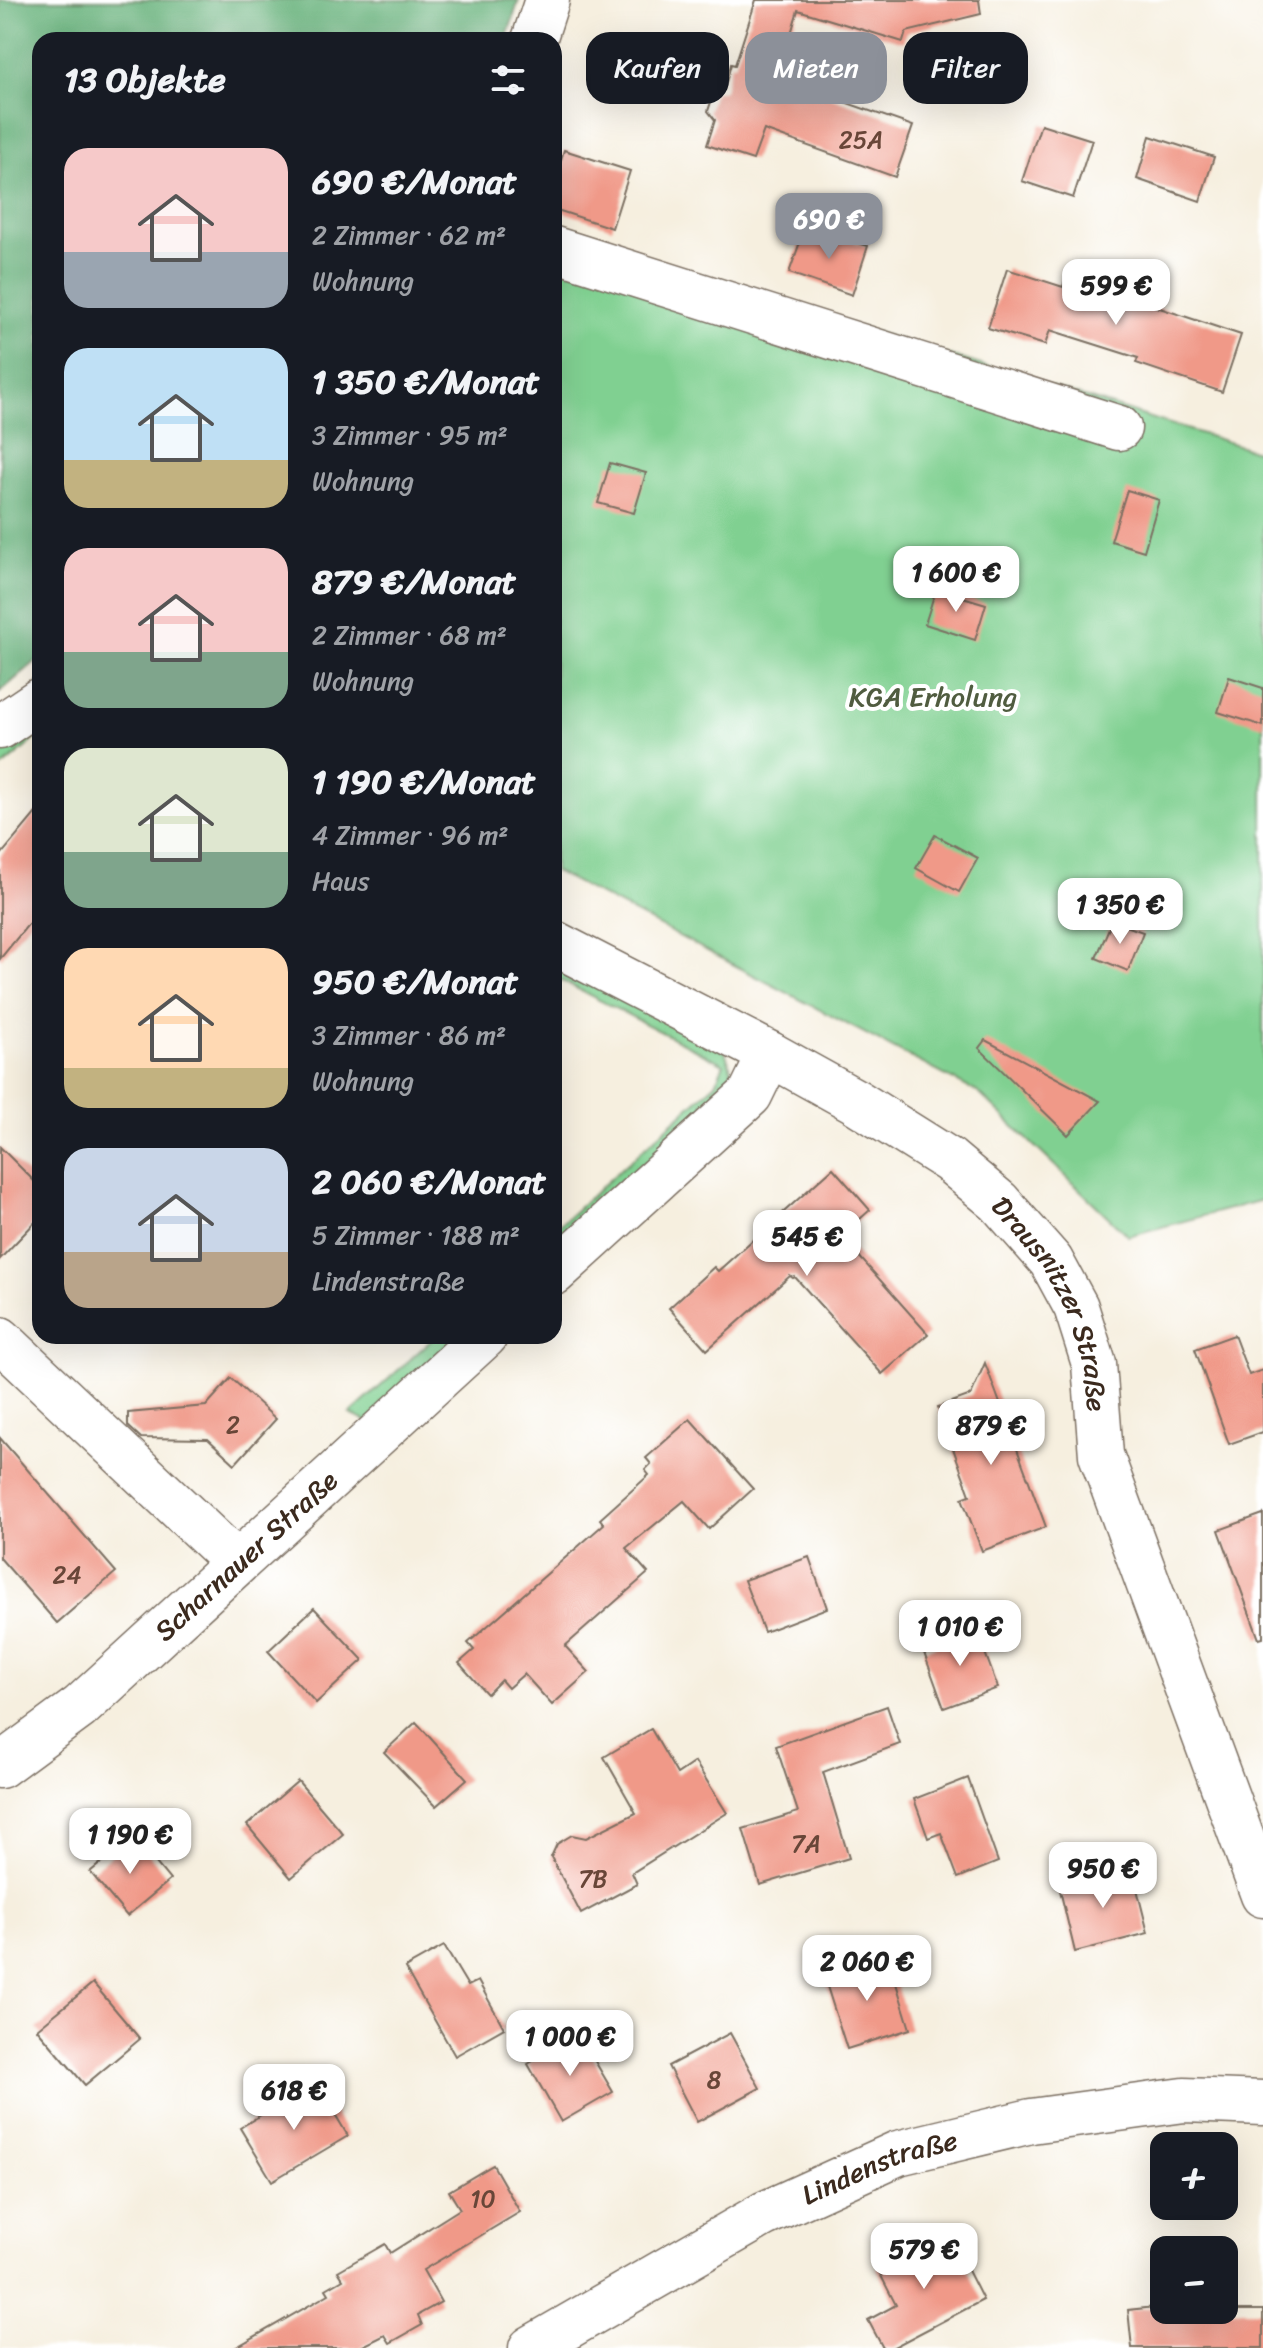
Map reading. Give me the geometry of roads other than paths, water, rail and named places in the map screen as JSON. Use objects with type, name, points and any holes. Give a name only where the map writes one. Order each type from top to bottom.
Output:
[{"type":"street","points":[[537,32],[547,0]]},
{"type":"street","points":[[562,252],[1119,428]]},
{"type":"street","points":[[0,727],[32,705]]},
{"type":"street","name":"Drausnitzer Straße","points":[[562,947],[770,1054],[855,1101],[949,1160],[999,1202],[1051,1261],[1076,1307],[1094,1364],[1101,1455],[1263,1895]]},
{"type":"street","points":[[562,1266],[750,1095],[770,1054]]},
{"type":"street","points":[[0,1339],[236,1562]]},
{"type":"street","name":"Scharnauer Straße","points":[[0,1766],[80,1707],[476,1344]]},
{"type":"street","name":"Lindenstraße","points":[[531,2348],[764,2214],[898,2153],[1031,2121],[1184,2100],[1263,2103]]},
{"type":"park label","name":"KGA Erholung","points":[[933,696]]}]
